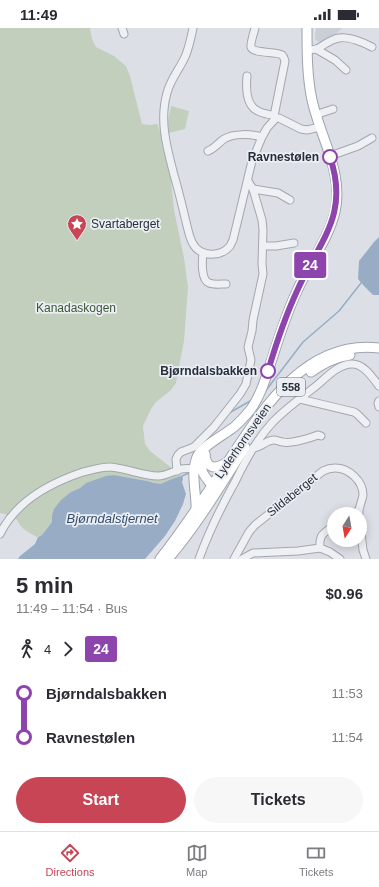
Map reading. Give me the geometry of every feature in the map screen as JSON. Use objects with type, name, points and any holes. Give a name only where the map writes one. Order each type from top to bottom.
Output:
[{"type":"main road","points":[[212,490],[205,489],[197,478],[199,454],[235,426],[246,415],[255,402],[262,389],[285,320],[297,291],[330,228],[335,211],[337,193],[336,178],[316,116],[309,85],[312,50],[307,28]]},
{"type":"main road","name":"Lyderhornsveien","points":[[168,559],[186,537],[228,461],[257,418],[271,400],[291,380],[319,359],[340,351],[355,348],[379,348]]},
{"type":"main road","name":"Lyderhornsveien","points":[[160,559],[264,418],[290,388],[317,368],[336,359],[356,354],[379,354]]},
{"type":"main road","points":[[196,511],[194,474],[202,462],[209,445]]},
{"type":"main road","points":[[205,454],[208,464],[213,467],[220,466],[228,461]]},
{"type":"street","points":[[193,28],[191,41],[185,57],[166,94],[163,120],[165,137],[190,239],[196,248],[203,253],[216,254],[224,251],[230,246],[233,240],[252,161],[262,137],[275,117],[286,61],[284,56],[280,54],[257,51],[251,48],[255,28]]},
{"type":"street","points":[[312,50],[327,42],[342,37],[364,43],[372,47]]},
{"type":"street","points":[[312,50],[335,60],[346,70]]},
{"type":"street","points":[[247,76],[246,88],[249,101],[258,111],[279,118],[301,129],[306,130],[320,127]]},
{"type":"street","points":[[316,116],[333,108]]},
{"type":"street","points":[[208,151],[213,149],[224,139],[232,136],[248,134],[262,137]]},
{"type":"street","points":[[330,156],[358,146],[372,138]]},
{"type":"street","points":[[176,471],[176,459],[178,455],[194,447],[209,432],[244,389],[246,384],[251,360],[248,347],[263,274],[262,220],[254,189],[248,181]]},
{"type":"street","points":[[254,189],[278,194],[290,200]]},
{"type":"street","points":[[263,246],[276,246],[294,243]]},
{"type":"street","points":[[203,253],[202,261],[205,280],[212,284],[226,284]]},
{"type":"street","points":[[199,559],[209,532],[253,448],[280,416],[338,368],[345,365],[352,364],[364,368],[379,386]]},
{"type":"street","points":[[300,399],[354,412],[366,423]]},
{"type":"street","points":[[379,400],[379,407]]},
{"type":"street","points":[[253,448],[262,446],[274,440],[285,443],[318,435],[321,436]]},
{"type":"street","points":[[0,534],[10,518],[24,503],[47,487],[94,469],[103,467],[118,468],[147,475],[164,476],[186,468],[198,469]]},
{"type":"street","name":"Sildaberget","points":[[234,559],[255,526],[323,471],[336,468],[353,475],[362,488],[363,495],[360,507]]},
{"type":"street","points":[[320,548],[321,537],[327,531]]},
{"type":"street","points":[[363,547],[366,559]]},
{"type":"street","points":[[242,559],[253,553],[298,551],[320,548],[330,552],[340,559]]},
{"type":"shaded area","points":[[316,28],[342,28],[331,39],[320,42],[315,39]]},
{"type":"green space","name":"Kanadaskogen","points":[[0,28],[90,28],[92,39],[96,47],[114,56],[126,66],[142,124],[157,124],[162,136],[171,180],[174,210],[184,258],[188,287],[184,341],[176,383],[171,390],[156,402],[143,426],[145,444],[150,451],[182,476],[161,485],[114,475],[86,483],[80,488],[71,492],[52,515],[52,522],[42,535],[37,537],[23,528],[17,520],[0,513]]},
{"type":"green space","points":[[171,106],[189,111],[185,129],[169,133],[168,121]]},
{"type":"water","points":[[379,237],[379,295],[373,295],[358,279],[359,261]]},
{"type":"water","name":"Bjørndalstjernet","points":[[114,475],[161,484],[182,476],[182,482],[186,494],[183,504],[175,521],[165,536],[145,559],[18,559],[35,544],[38,537],[42,535],[52,522],[54,509],[61,500],[86,483],[106,476]]},
{"type":"waterway","points":[[264,393],[303,342],[339,311],[361,283]]},
{"type":"waterway","points":[[229,413],[252,400]]},
{"type":"waterway","points":[[182,476],[191,472]]},
{"type":"bus line","name":"24","points":[[268,371],[285,320],[297,291],[323,242],[333,219],[337,186],[334,167],[330,157]]},
{"type":"place","name":"Ravnestølen","points":[[330,157]]},
{"type":"place","name":"Svartaberget","points":[[77,241]]},
{"type":"place","name":"Bjørndalsbakken","points":[[268,371]]}]
